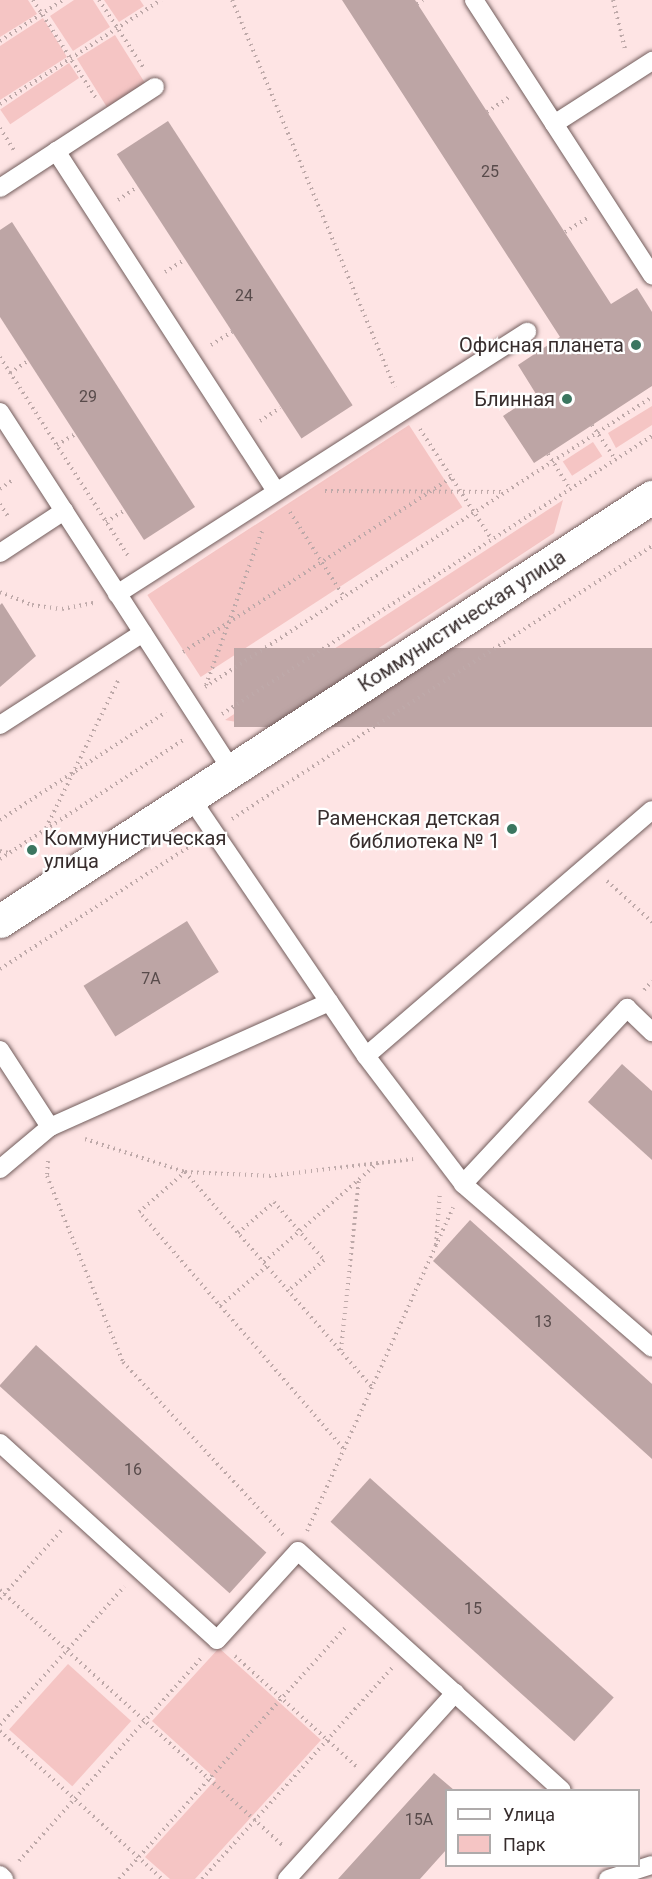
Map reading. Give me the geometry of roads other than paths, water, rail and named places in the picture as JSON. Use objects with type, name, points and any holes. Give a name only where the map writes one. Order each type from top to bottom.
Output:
[{"type":"main road","name":"Коммунистическая улица","points":[[0,921],[652,497]]},
{"type":"lane","points":[[474,0],[649,264]]},
{"type":"lane","points":[[555,124],[652,61]]},
{"type":"lane","points":[[0,188],[155,87]]},
{"type":"lane","points":[[56,151],[276,491]]},
{"type":"lane","points":[[117,594],[527,332]]},
{"type":"lane","points":[[0,412],[232,770]]},
{"type":"lane","points":[[0,553],[64,511]]},
{"type":"lane","points":[[0,725],[143,633]]},
{"type":"lane","points":[[190,797],[366,1056],[463,1184],[652,1348]]},
{"type":"lane","points":[[366,1056],[652,810]]},
{"type":"lane","points":[[0,1169],[50,1127],[329,1002]]},
{"type":"lane","points":[[463,1184],[627,1008],[652,1032]]},
{"type":"lane","points":[[0,1050],[50,1127]]},
{"type":"lane","points":[[0,1443],[217,1640],[298,1551],[560,1789]]},
{"type":"lane","points":[[287,1879],[455,1693]]},
{"type":"lane","points":[[608,1879],[647,1866]]},
{"type":"place","name":"Офисная планета","points":[[636,345]]},
{"type":"place","name":"Блинная","points":[[567,399]]},
{"type":"place","name":"Раменская детская библиотека № 1","points":[[512,829]]},
{"type":"place","name":"Коммунистическая улица","points":[[32,850]]}]
